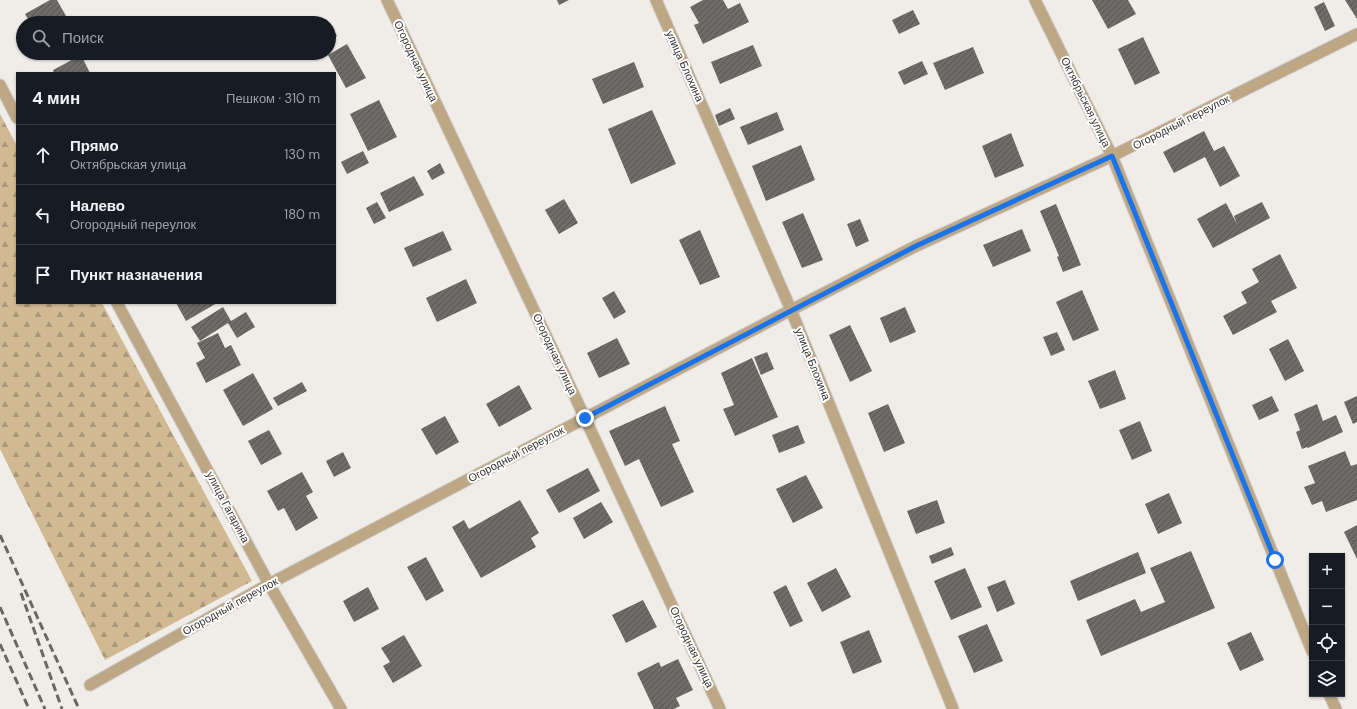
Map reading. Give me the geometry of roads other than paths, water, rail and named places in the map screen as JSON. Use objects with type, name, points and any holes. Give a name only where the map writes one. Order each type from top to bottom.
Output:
[{"type":"street","name":"Огородная улица","points":[[386,0],[585,418],[720,709]]},
{"type":"street","name":"улица Блохина","points":[[656,0],[791,310],[954,709]]},
{"type":"street","name":"Октябрьская улица","points":[[1035,0],[1112,156],[1309,644]]},
{"type":"street","name":"Огородный переулок","points":[[90,685],[270,584],[791,310],[916,246],[1112,156],[1357,34]]},
{"type":"street","points":[[0,85],[16,116]]},
{"type":"street","name":"улица Гагарина","points":[[118,304],[270,584],[341,709]]},
{"type":"street","points":[[1330,697],[1336,709]]},
{"type":"railway","points":[[0,535],[79,709]]},
{"type":"railway","points":[[21,593],[62,709]]},
{"type":"railway","points":[[0,607],[45,709]]},
{"type":"railway","points":[[0,644],[29,709]]}]
